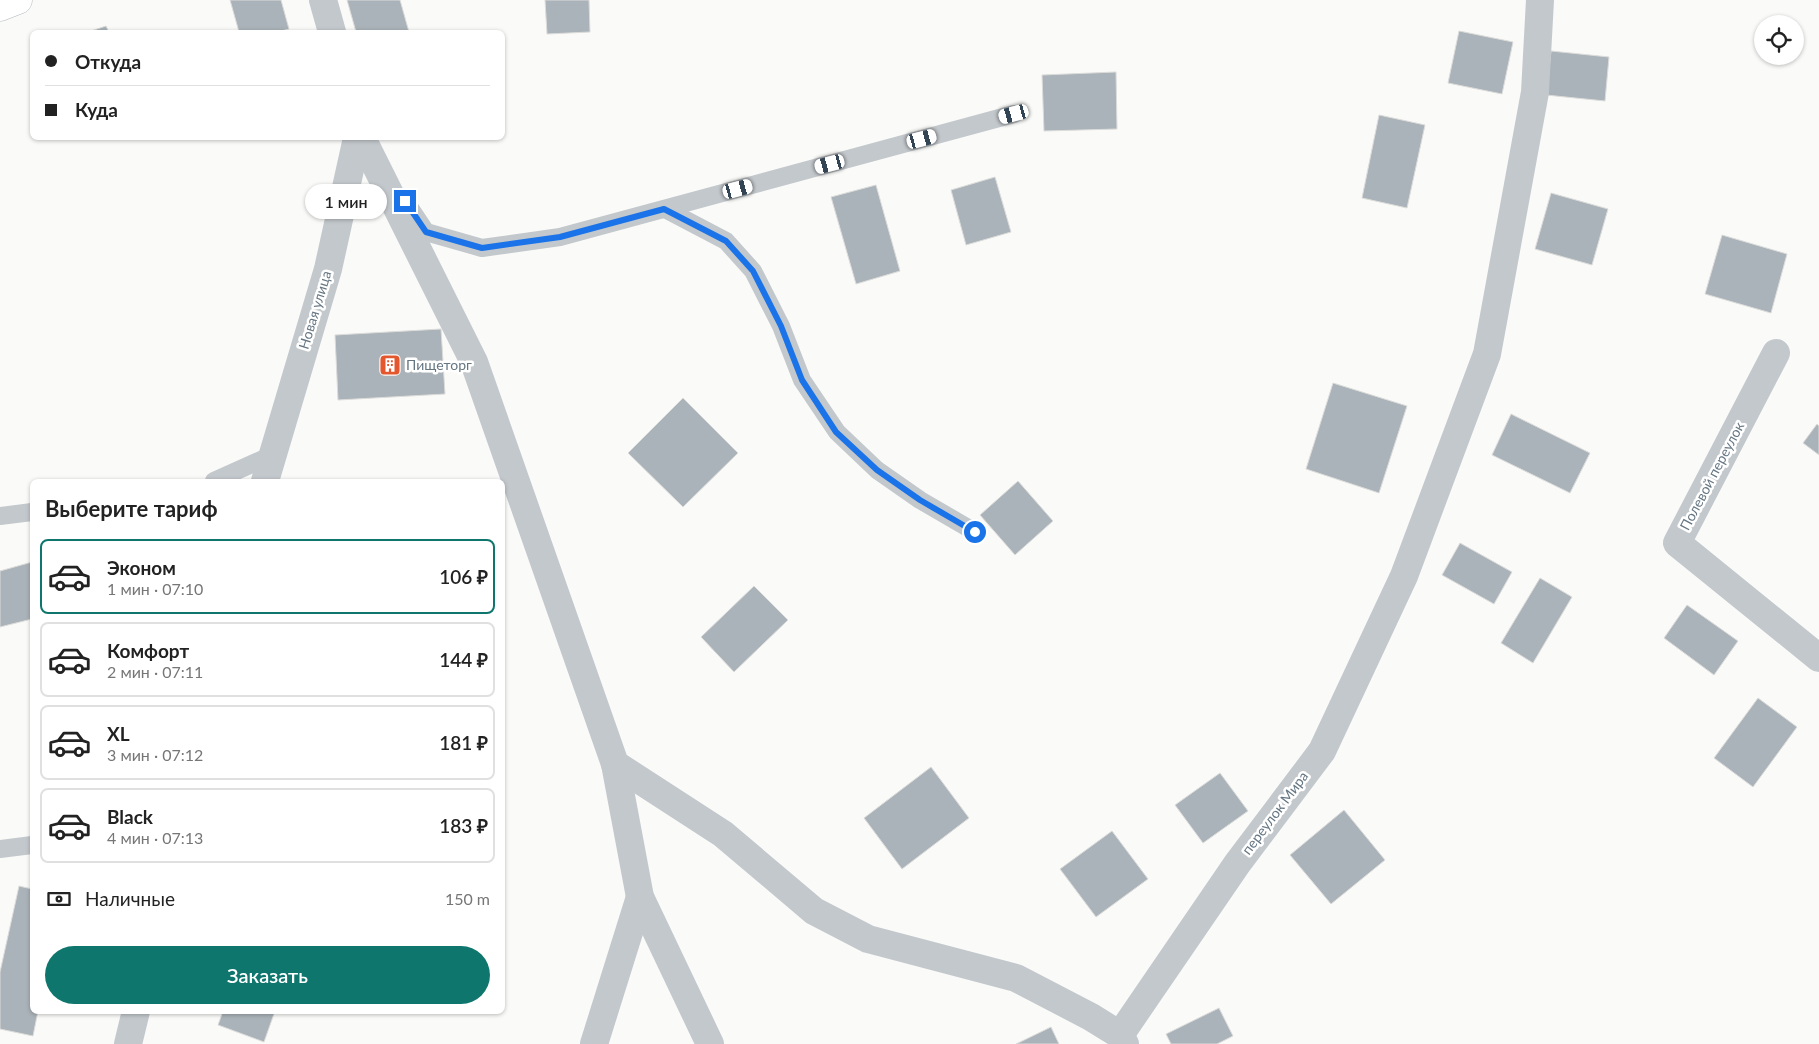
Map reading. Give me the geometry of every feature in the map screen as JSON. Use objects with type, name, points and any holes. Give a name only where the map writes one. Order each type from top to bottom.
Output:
[{"type":"street","points":[[0,7],[18,0]]},
{"type":"street","points":[[323,0],[331,30]]},
{"type":"street","name":"переулок Мира","points":[[1123,1039],[1237,864],[1322,751],[1404,576],[1487,354],[1535,92],[1540,0]]},
{"type":"street","name":"Новая улица","points":[[266,479],[328,269],[356,140]]},
{"type":"street","points":[[363,140],[474,362],[615,764],[640,897],[710,1044]]},
{"type":"street","name":"Полевой переулок","points":[[1776,353],[1677,542],[1819,658]]},
{"type":"street","points":[[615,764],[724,834],[814,911],[868,939],[1016,978],[1091,1017],[1123,1039]]},
{"type":"street","points":[[594,1044],[640,897]]},
{"type":"street","points":[[128,1044],[135,1014]]},
{"type":"lane","points":[[363,140],[426,232],[482,248],[560,237],[1014,114]]},
{"type":"lane","points":[[664,209],[726,241],[753,271],[781,326],[802,380],[836,432],[877,470],[920,500],[975,532]]},
{"type":"lane","points":[[218,479],[272,455]]},
{"type":"lane","points":[[0,516],[30,512]]},
{"type":"lane","points":[[0,849],[30,846]]},
{"type":"building","points":[[230,0],[281,0],[289,29],[238,30]]},
{"type":"building","points":[[347,0],[400,0],[408,30],[355,30]]},
{"type":"building","points":[[545,0],[589,0],[590,32],[547,34]]},
{"type":"building","points":[[106,26],[108,30],[94,30]]},
{"type":"building","points":[[1459,31],[1513,42],[1502,94],[1448,83]]},
{"type":"building","points":[[1551,51],[1609,57],[1605,101],[1546,95]]},
{"type":"building","points":[[1116,72],[1117,129],[1044,131],[1042,75]]},
{"type":"building","points":[[1379,115],[1425,125],[1407,208],[1362,198]]},
{"type":"building","points":[[995,177],[1011,232],[966,245],[951,190]]},
{"type":"building","points":[[876,185],[900,271],[856,284],[831,197]]},
{"type":"building","points":[[1551,193],[1608,209],[1592,265],[1535,249]]},
{"type":"building","points":[[1722,235],[1787,254],[1771,313],[1705,294]]},
{"type":"building","name":"Пищеторг","points":[[441,329],[445,394],[338,400],[335,335]]},
{"type":"building","points":[[1333,383],[1407,406],[1379,493],[1306,469]]},
{"type":"building","points":[[683,398],[738,453],[683,507],[628,453]]},
{"type":"building","points":[[1511,414],[1590,453],[1570,493],[1492,455]]},
{"type":"building","points":[[1817,424],[1819,426],[1819,455],[1803,443]]},
{"type":"building","points":[[1018,481],[1053,521],[1015,555],[980,515]]},
{"type":"building","points":[[1460,543],[1512,572],[1494,604],[1442,575]]},
{"type":"building","points":[[30,563],[30,620],[0,627],[0,571]]},
{"type":"building","points":[[1540,578],[1572,597],[1533,663],[1501,643]]},
{"type":"building","points":[[754,586],[788,620],[734,672],[701,637]]},
{"type":"building","points":[[1687,605],[1738,641],[1714,675],[1664,638]]},
{"type":"building","points":[[1758,698],[1797,727],[1753,787],[1714,758]]},
{"type":"building","points":[[931,767],[969,818],[902,869],[864,818]]},
{"type":"building","points":[[1220,773],[1248,811],[1203,843],[1175,805]]},
{"type":"building","points":[[1344,810],[1385,860],[1331,904],[1290,855]]},
{"type":"building","points":[[1112,831],[1148,879],[1096,917],[1060,869]]},
{"type":"building","points":[[19,886],[30,889],[30,1014],[37,1014],[33,1036],[0,1029],[0,972]]},
{"type":"building","points":[[1219,1008],[1233,1036],[1217,1044],[1171,1044],[1166,1034]]},
{"type":"building","points":[[222,1014],[274,1014],[264,1042],[218,1025]]},
{"type":"building","points":[[1051,1027],[1059,1044],[1016,1044]]},
{"type":"place","name":"Пищеторг","points":[[390,365]]},
{"type":"route","points":[[405,201],[426,232],[482,248],[560,237],[664,209],[726,241],[753,271],[781,326],[802,380],[836,432],[877,470],[920,500],[975,532]]}]
